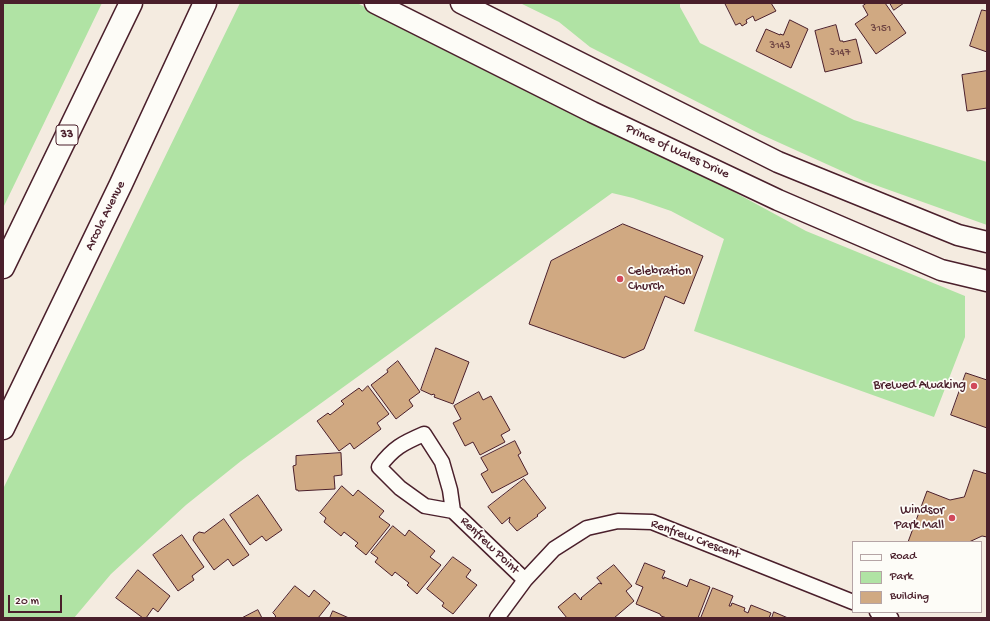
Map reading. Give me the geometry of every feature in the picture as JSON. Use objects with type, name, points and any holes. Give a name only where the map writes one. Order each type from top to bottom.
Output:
[{"type":"main road","name":"33","points":[[3,267],[131,3]]},
{"type":"main road","name":"Arcola Avenue","points":[[3,428],[121,184],[205,3]]},
{"type":"main road","name":"Prince of Wales Drive","points":[[375,3],[592,112],[778,200],[942,270],[987,281]]},
{"type":"main road","points":[[461,3],[778,162],[958,235],[987,242]]},
{"type":"street","name":"Renfrew Point","points":[[452,511],[450,490],[442,462],[424,434],[398,446],[388,455],[379,467],[400,488],[425,506],[452,511],[525,580]]},
{"type":"street","name":"Renfrew Crescent","points":[[497,618],[525,580],[554,549],[587,528],[618,521],[652,522],[852,602]]},
{"type":"street","points":[[879,613],[891,618]]},
{"type":"green space","points":[[3,3],[102,3],[3,208]]},
{"type":"green space","points":[[240,3],[357,3],[688,167],[806,231],[965,296],[965,337],[934,417],[694,331],[724,239],[671,211],[633,198],[612,193],[241,461],[186,505],[111,574],[74,618],[3,618],[3,489]]},
{"type":"green space","points":[[520,3],[680,3],[680,7],[700,43],[854,120],[987,162],[987,225],[864,181],[760,134],[590,47],[559,22]]},
{"type":"building","points":[[725,3],[771,3],[776,11],[755,21],[753,16],[746,20],[747,23],[742,26],[740,23],[736,25]]},
{"type":"building","points":[[867,3],[885,3],[906,33],[876,54],[855,24],[868,15],[863,6]]},
{"type":"building","points":[[890,3],[904,3],[894,10]]},
{"type":"building","points":[[982,10],[987,11],[987,52],[970,46]]},
{"type":"building","points":[[790,20],[808,29],[791,68],[756,51],[766,29],[783,35]]},
{"type":"building","points":[[836,25],[840,41],[843,42],[856,39],[862,63],[825,72],[815,31]]},
{"type":"building","points":[[987,71],[987,108],[967,111],[962,75]]},
{"type":"building","name":"Celebration Church","points":[[623,224],[703,256],[684,304],[665,296],[644,349],[624,358],[529,324],[551,261]]},
{"type":"building","points":[[436,348],[469,362],[453,404],[434,397],[435,395],[421,390]]},
{"type":"building","points":[[398,361],[420,392],[409,400],[413,406],[396,419],[371,385],[388,372],[387,370]]},
{"type":"building","points":[[966,373],[987,380],[987,428],[951,415]]},
{"type":"building","points":[[368,386],[389,414],[377,423],[381,429],[354,449],[350,443],[339,451],[317,421],[328,413],[330,415],[344,404],[341,401],[359,388],[362,391]]},
{"type":"building","points":[[479,392],[483,400],[491,396],[510,430],[501,435],[505,442],[480,455],[473,442],[465,446],[453,423],[461,419],[454,406]]},
{"type":"building","points":[[515,441],[521,453],[518,455],[528,474],[492,493],[481,474],[488,470],[481,458]]},
{"type":"building","points":[[341,453],[342,475],[334,476],[335,489],[296,490],[293,466],[296,465],[296,456]]},
{"type":"building","name":"Windsor Park Mall","points":[[974,470],[987,474],[987,537],[982,536],[971,541],[908,541],[927,491],[950,500],[964,497]]},
{"type":"building","points":[[524,479],[546,508],[537,515],[538,516],[517,531],[509,522],[510,517],[502,524],[488,507]]},
{"type":"building","points":[[342,486],[353,496],[358,490],[384,511],[379,517],[390,525],[366,555],[355,546],[358,543],[344,532],[341,536],[324,522],[326,518],[320,513]]},
{"type":"building","points":[[258,495],[282,530],[266,541],[262,536],[250,545],[230,515]]},
{"type":"building","points":[[224,519],[249,555],[233,566],[228,559],[214,570],[193,540],[194,536],[199,532],[204,533]]},
{"type":"building","points":[[393,526],[405,536],[409,530],[435,551],[430,557],[441,565],[417,594],[407,585],[409,583],[395,572],[392,576],[375,562],[378,558],[371,553]]},
{"type":"building","points":[[182,535],[204,567],[192,576],[194,580],[178,591],[153,555]]},
{"type":"building","points":[[453,557],[471,570],[466,577],[477,585],[453,614],[442,606],[444,603],[427,589]]},
{"type":"building","points":[[645,563],[665,571],[662,578],[664,579],[664,577],[687,587],[690,579],[710,587],[698,618],[667,618],[636,604],[643,587],[636,584]]},
{"type":"building","points":[[614,565],[632,586],[626,591],[634,601],[614,618],[567,618],[558,607],[575,593],[581,600],[581,598],[599,583],[602,584],[597,578]]},
{"type":"building","points":[[138,570],[170,596],[158,612],[153,608],[146,618],[143,618],[116,598]]},
{"type":"building","points":[[295,586],[309,597],[314,590],[330,603],[318,618],[276,618],[273,613]]},
{"type":"building","points":[[713,588],[733,596],[729,606],[731,606],[732,603],[745,608],[744,611],[748,613],[751,605],[771,613],[769,618],[701,618]]},
{"type":"building","points":[[258,610],[262,618],[242,618]]},
{"type":"building","points":[[333,611],[349,618],[330,618]]},
{"type":"building","points":[[774,612],[788,618],[772,618]]},
{"type":"place","name":"Celebration Church","points":[[620,279]]},
{"type":"place","name":"Brewed Awaking","points":[[974,386]]},
{"type":"place","name":"Windsor Park Mall","points":[[952,518]]}]
